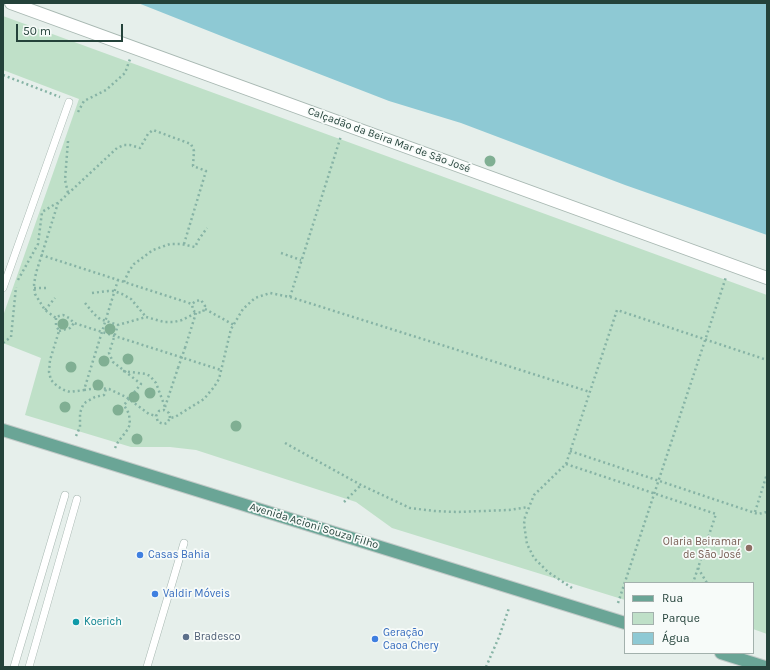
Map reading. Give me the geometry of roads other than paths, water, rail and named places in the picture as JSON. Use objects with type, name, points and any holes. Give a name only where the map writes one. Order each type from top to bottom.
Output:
[{"type":"main road","name":"Avenida Acioni Souza Filho","points":[[3,430],[624,623]]},
{"type":"main road","points":[[723,654],[765,667]]},
{"type":"street","name":"Calçadão da Beira Mar de São José","points":[[11,3],[345,123],[767,278]]},
{"type":"lane","points":[[3,288],[69,102]]},
{"type":"lane","points":[[14,667],[65,495]]},
{"type":"lane","points":[[30,667],[77,500]]},
{"type":"lane","points":[[147,667],[184,543]]},
{"type":"water","points":[[138,3],[767,3],[767,235],[625,185],[461,123],[389,101]]},
{"type":"place","name":"Olaria Beiramar de São José","points":[[749,548]]},
{"type":"place","name":"Casas Bahia","points":[[140,555]]},
{"type":"place","name":"Valdir Móveis","points":[[155,594]]},
{"type":"place","name":"Koerich","points":[[76,622]]},
{"type":"place","name":"Bradesco","points":[[186,637]]},
{"type":"place","name":"Geração Caoa Chery","points":[[375,639]]}]
